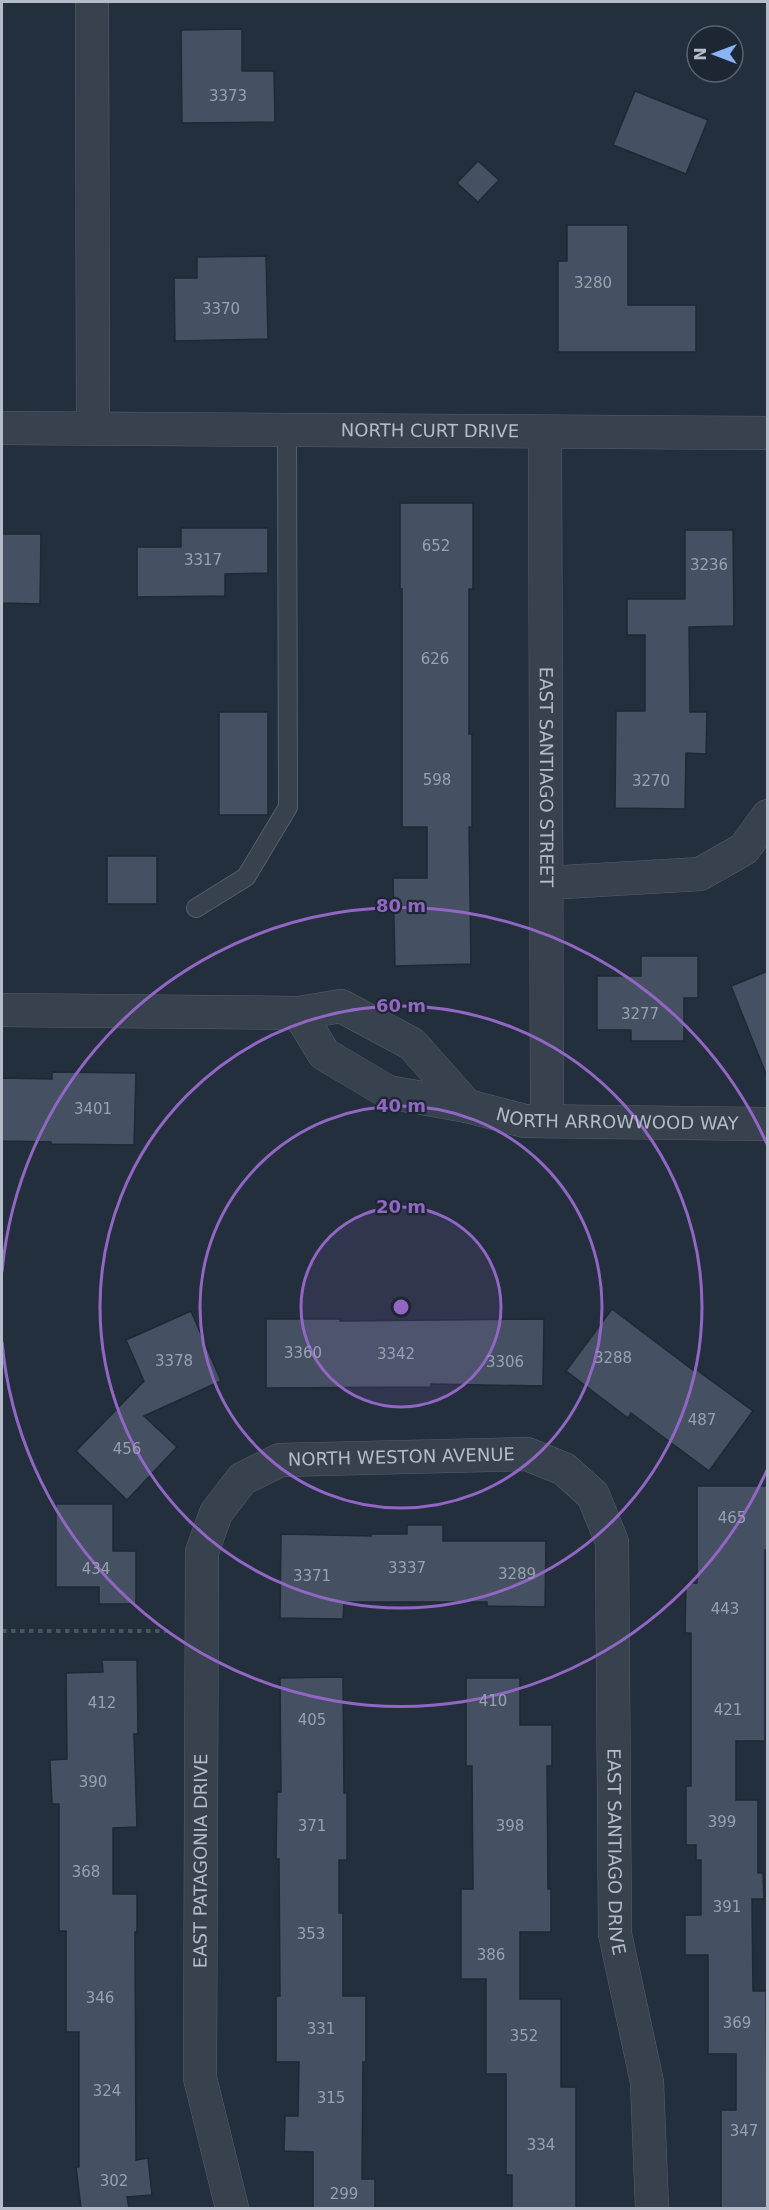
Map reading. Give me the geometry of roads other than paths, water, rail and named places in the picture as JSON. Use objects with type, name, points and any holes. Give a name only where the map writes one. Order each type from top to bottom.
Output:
[{"type":"street","points":[[92,2],[93,428]]},
{"type":"street","name":"NORTH CURT DRIVE","points":[[2,428],[768,433]]},
{"type":"street","name":"EAST SANTIAGO STREET","points":[[545,432],[547,1121]]},
{"type":"street","points":[[547,883],[700,874],[744,849],[768,816]]},
{"type":"street","points":[[2,1010],[299,1013],[340,1006],[412,1044],[468,1106]]},
{"type":"street","name":"NORTH ARROWWOOD WAY","points":[[299,1013],[324,1054],[388,1092],[468,1106],[525,1121],[768,1124]]},
{"type":"street","name":"NORTH WESTON AVENUE","points":[[216,1513],[242,1479],[280,1460],[526,1454],[564,1469],[593,1495]]},
{"type":"street","name":"EAST SANTIAGO DRIVE","points":[[593,1495],[612,1542],[615,1934],[647,2082],[652,2208]]},
{"type":"street","name":"EAST PATAGONIA DRIVE","points":[[216,1513],[202,1552],[200,2078],[232,2208]]},
{"type":"lane","points":[[196,908],[246,878],[288,807],[287,430]]}]
